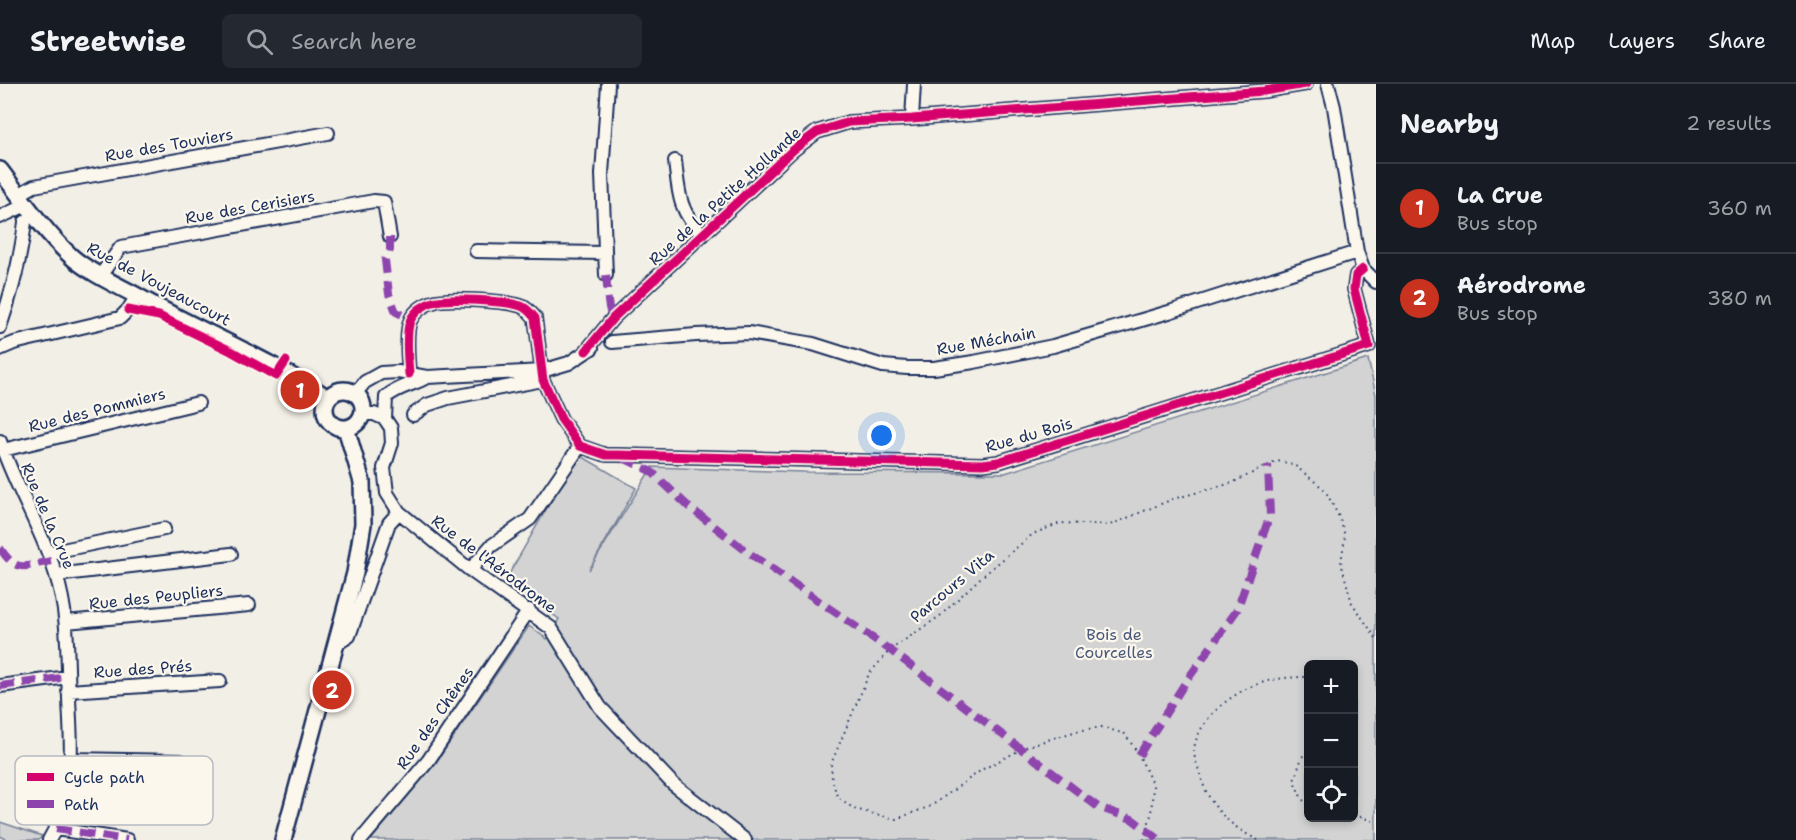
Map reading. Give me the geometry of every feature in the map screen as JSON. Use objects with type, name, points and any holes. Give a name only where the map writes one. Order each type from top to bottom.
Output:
[{"type":"main road","name":"Rue de Voujeaucourt","points":[[0,170],[22,200],[73,258],[136,296],[281,369],[328,398]]},
{"type":"main road","points":[[346,390],[355,394],[363,406],[357,423],[346,428],[335,426],[327,419],[325,408],[328,398],[336,392],[346,390]]},
{"type":"main road","points":[[283,840],[355,573],[363,524],[362,482],[346,428]]},
{"type":"street","points":[[606,275],[602,174],[608,84]]},
{"type":"street","points":[[912,119],[914,84]]},
{"type":"street","name":"Rue de la Petite Hollande","points":[[586,351],[613,318],[793,150],[817,132],[849,122],[1252,92],[1306,84]]},
{"type":"street","points":[[1328,84],[1334,107],[1357,252],[1363,269],[1376,282]]},
{"type":"street","name":"Rue des Touviers","points":[[22,200],[34,186],[328,133]]},
{"type":"street","points":[[675,161],[683,209],[690,222],[703,235]]},
{"type":"street","points":[[0,217],[22,200]]},
{"type":"street","name":"Rue des Cerisiers","points":[[100,276],[121,247],[374,201],[384,202],[390,237]]},
{"type":"street","points":[[0,327],[15,284],[22,254],[25,222]]},
{"type":"street","points":[[476,252],[605,253]]},
{"type":"street","name":"Rue Méchain","points":[[586,351],[612,342],[749,333],[813,344],[883,366],[934,368],[1053,346],[1357,252]]},
{"type":"street","name":"Rue du Bois","points":[[580,446],[606,455],[982,464],[998,462],[1369,346],[1354,289],[1356,275],[1363,269]]},
{"type":"street","points":[[0,349],[14,343],[120,318],[136,296]]},
{"type":"street","points":[[409,374],[408,339],[411,319],[430,302],[439,300],[521,306],[530,311],[535,318],[542,376],[561,419],[580,446],[530,519],[491,546],[470,570]]},
{"type":"street","points":[[604,329],[612,342]]},
{"type":"street","points":[[413,415],[427,405],[448,398],[542,376],[569,363],[586,351]]},
{"type":"street","points":[[355,394],[365,382],[381,373],[398,372],[427,377],[542,376]]},
{"type":"street","points":[[362,414],[374,414],[385,419],[387,397],[397,388],[414,384],[427,377]]},
{"type":"street","name":"Rue des Pommiers","points":[[2,446],[198,403]]},
{"type":"street","name":"Rue de l'Aérodrome","points":[[385,419],[391,428],[392,443],[384,468],[387,493],[399,512],[470,570],[529,610],[551,628],[600,707],[673,784],[744,840]]},
{"type":"street","name":"Rue de la Crue","points":[[2,446],[16,485],[56,575],[66,622],[71,756]]},
{"type":"street","points":[[335,645],[349,636],[388,523],[399,512]]},
{"type":"street","points":[[48,553],[164,529]]},
{"type":"street","points":[[56,575],[231,554]]},
{"type":"street","name":"Rue des Peupliers","points":[[66,622],[249,605]]},
{"type":"street","name":"Rue des Chênes","points":[[361,840],[428,761],[529,610]]},
{"type":"street","points":[[0,686],[69,677]]},
{"type":"street","name":"Rue des Prés","points":[[69,691],[220,681]]},
{"type":"street","name":"Rue de la Crue","points":[[52,834],[127,840]]},
{"type":"path","points":[[1258,840],[1240,831],[1220,813],[1205,792],[1194,753],[1198,732],[1209,716],[1234,696],[1257,684],[1285,677],[1304,677]]},
{"type":"path","points":[[1304,755],[1294,781],[1304,801]]},
{"type":"path","points":[[1358,817],[1376,822]]},
{"type":"green space","name":"Bois de Courcelles","points":[[1368,359],[1376,395],[1376,840],[371,840],[435,764],[529,626],[547,639],[559,619],[505,581],[578,454],[636,488],[589,570],[652,467],[804,472],[1005,473]]},
{"type":"green space","points":[[0,822],[42,836],[39,840],[8,840],[0,836]]},
{"type":"marked path","points":[[390,237],[390,250],[385,260],[389,294],[396,312],[411,319]]},
{"type":"marked path","points":[[606,275],[608,303],[613,318]]},
{"type":"marked path","points":[[623,458],[652,472],[689,507],[749,553],[890,650],[1098,807],[1132,819],[1160,840]]},
{"type":"marked path","points":[[1139,755],[1185,683],[1237,610],[1270,515],[1268,465]]},
{"type":"marked path","points":[[0,548],[16,565],[27,566],[51,561]]},
{"type":"marked path","points":[[0,686],[68,677]]},
{"type":"marked path","points":[[56,829],[127,840]]},
{"type":"cycle path","points":[[586,351],[613,318],[793,150],[817,132],[849,122],[1264,91],[1306,84]]},
{"type":"cycle path","points":[[409,374],[407,346],[409,324],[415,313],[424,306],[433,302],[450,300],[514,304],[525,308],[535,318],[543,380],[561,419],[580,446],[606,455],[983,464],[998,462],[1369,346],[1354,289],[1356,275],[1363,269]]},
{"type":"cycle path","points":[[128,310],[159,316],[276,376],[286,361]]},
{"type":"place","name":"La Crue","points":[[300,390]]},
{"type":"place","name":"Aérodrome","points":[[332,690]]}]
